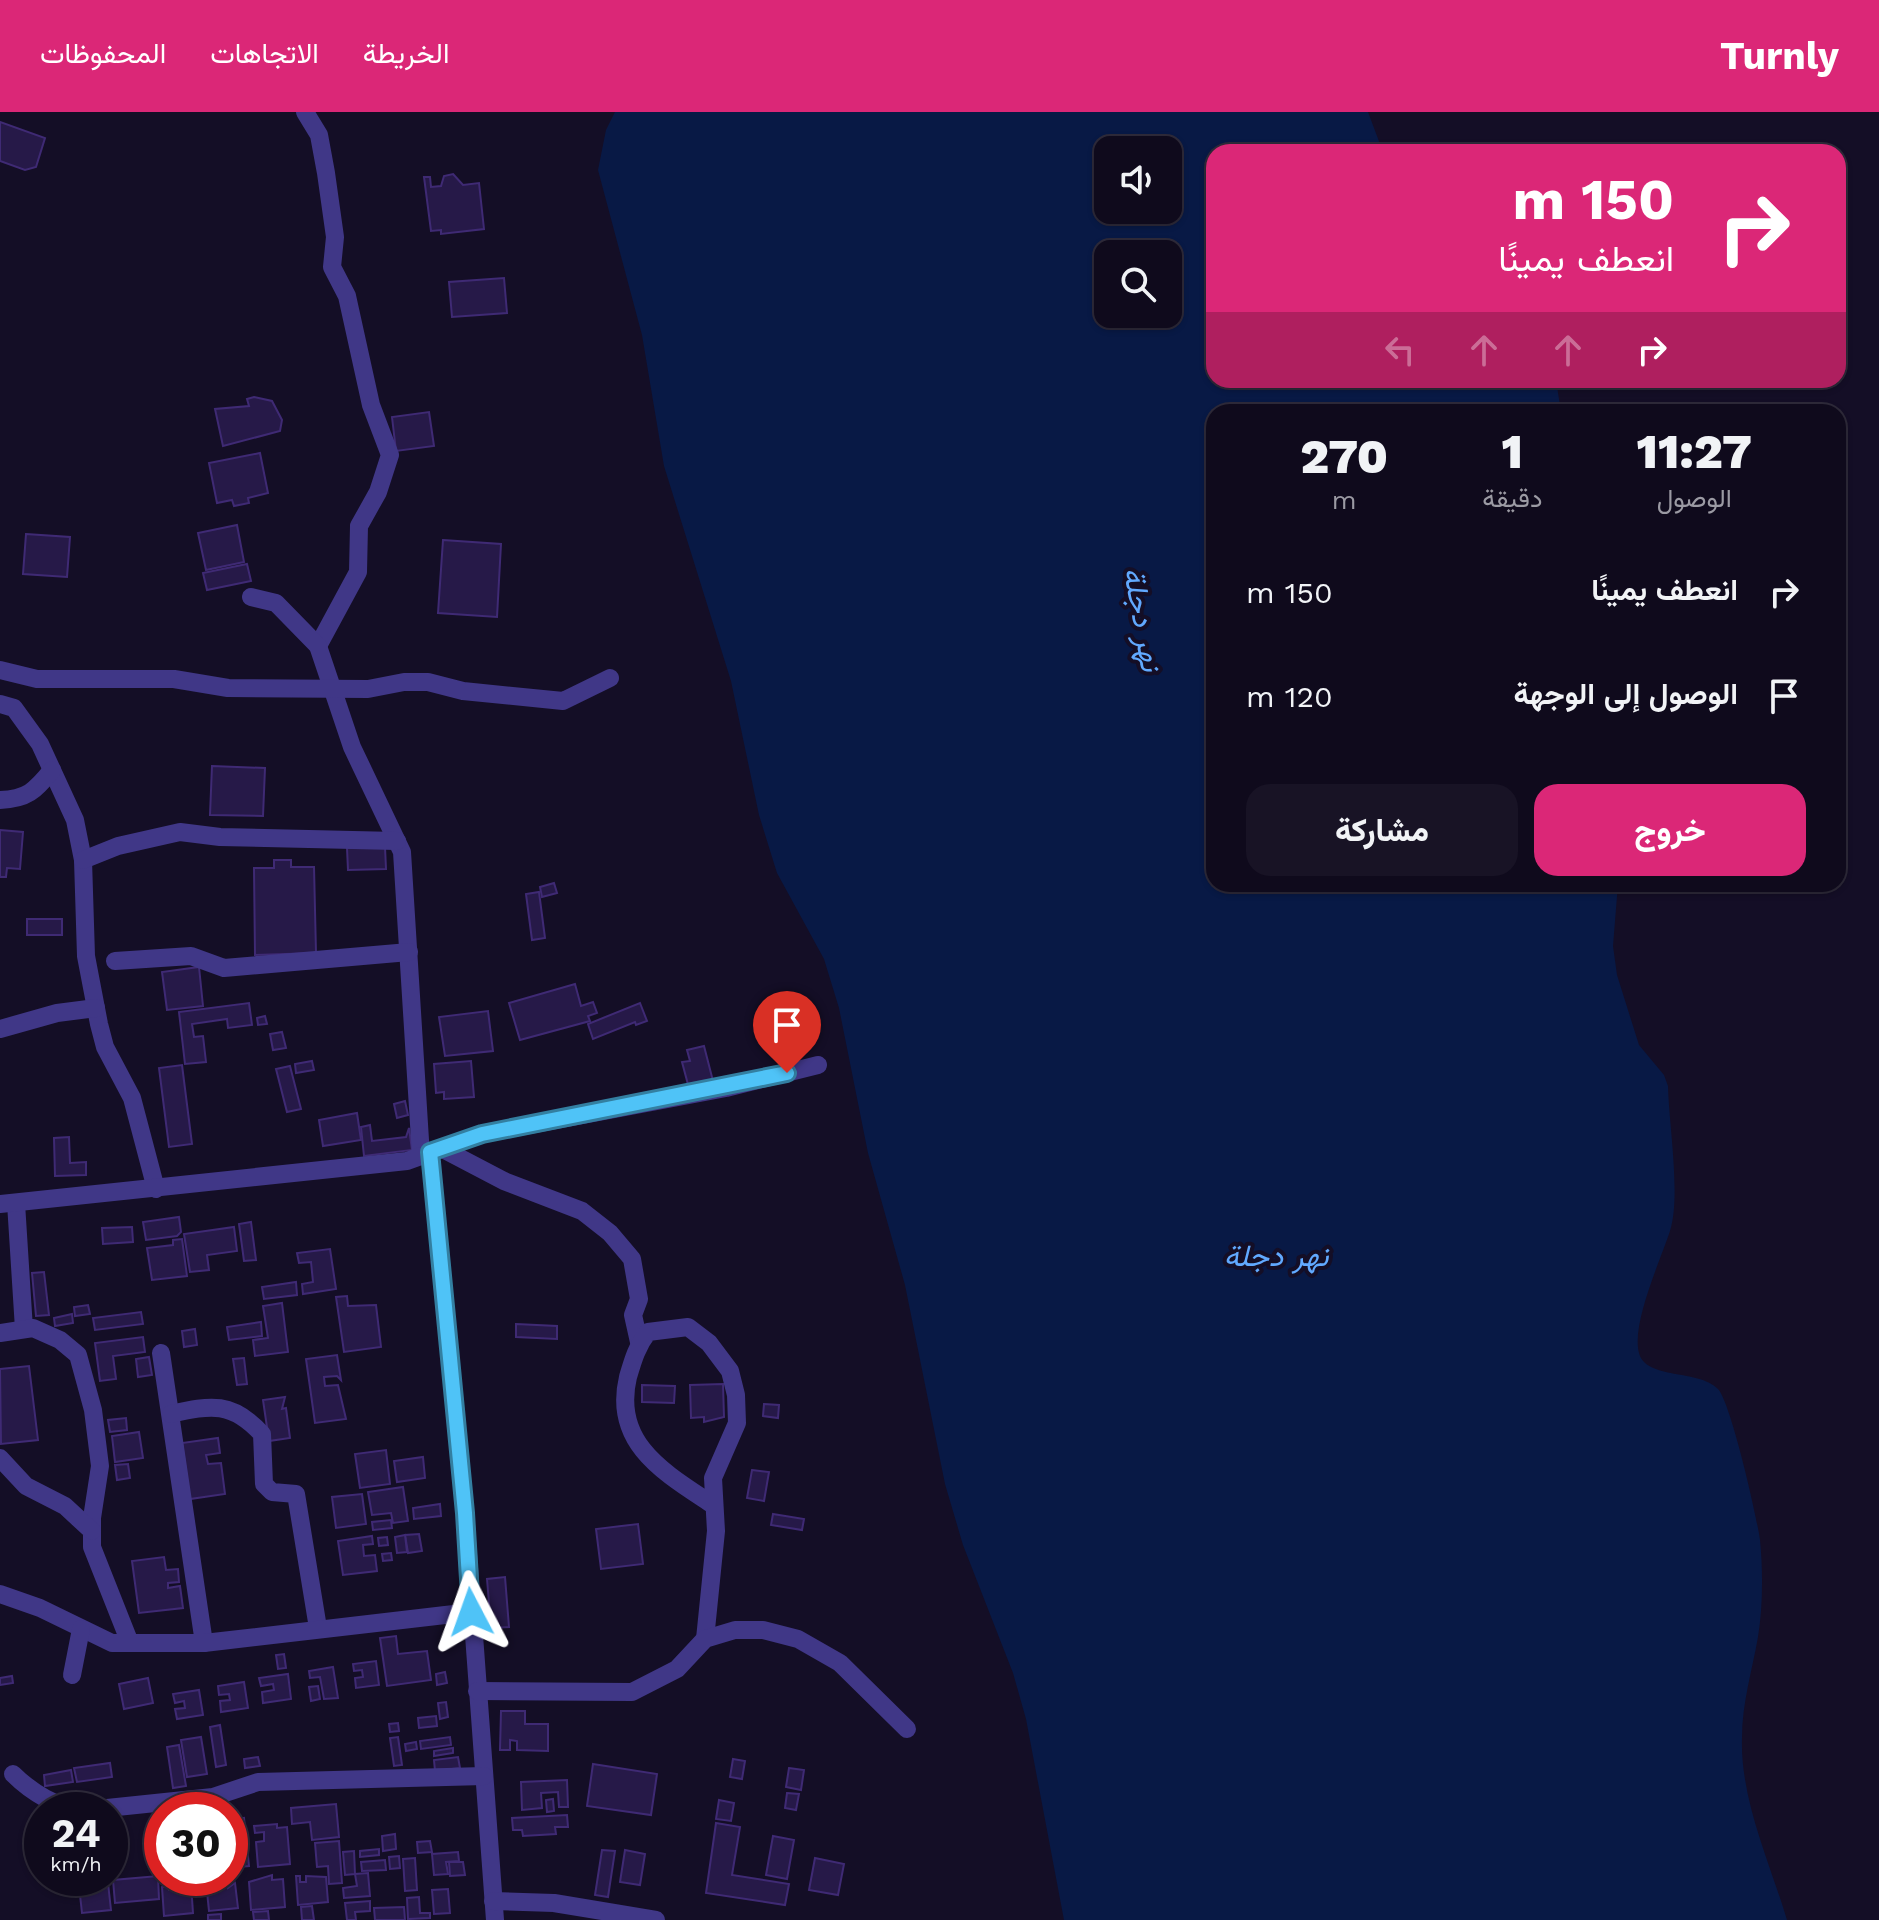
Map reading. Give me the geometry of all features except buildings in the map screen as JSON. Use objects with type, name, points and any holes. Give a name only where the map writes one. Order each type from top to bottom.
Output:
[{"type":"street","points":[[305,112],[319,135],[326,173],[335,237],[332,267],[347,296],[371,405],[390,455],[378,492],[359,526],[358,572],[318,646]]},
{"type":"street","points":[[251,597],[276,603],[318,646],[368,787],[402,852],[409,952],[465,1513],[495,1920]]},
{"type":"street","points":[[0,670],[37,679],[174,679],[228,688],[332,689],[428,682],[463,691],[563,701],[610,678]]},
{"type":"street","points":[[0,704],[14,708],[40,744],[75,820],[83,860],[86,956],[96,1008],[105,1047],[132,1098],[156,1189]]},
{"type":"street","points":[[0,800],[24,799],[36,791],[52,770]]},
{"type":"street","points":[[83,860],[118,846],[180,832],[220,837],[397,841]]},
{"type":"street","points":[[115,961],[191,956],[224,968],[409,952]]},
{"type":"street","points":[[0,1029],[57,1013],[96,1008]]},
{"type":"street","points":[[24,1329],[8,1203],[407,1161],[482,1134],[726,1088],[818,1065]]},
{"type":"street","points":[[431,1152],[582,1211],[610,1233],[632,1259],[639,1299],[633,1315],[639,1342]]},
{"type":"street","points":[[705,1639],[716,1531],[713,1478],[719,1458],[737,1423],[736,1395],[730,1371],[709,1343],[688,1327],[648,1332],[639,1342],[625,1391],[625,1416],[632,1437],[671,1476],[713,1505]]},
{"type":"street","points":[[0,1333],[33,1328],[60,1340],[78,1355],[93,1410],[100,1466],[92,1547],[130,1643]]},
{"type":"street","points":[[161,1353],[204,1643]]},
{"type":"street","points":[[171,1414],[213,1405],[247,1417],[262,1434],[264,1484],[272,1492],[296,1494],[318,1628]]},
{"type":"street","points":[[0,1458],[26,1486],[65,1506],[92,1531]]},
{"type":"street","points":[[0,1594],[40,1608],[112,1643],[204,1643],[471,1612]]},
{"type":"street","points":[[72,1675],[81,1629]]},
{"type":"street","points":[[477,1691],[632,1692],[677,1669],[705,1639],[735,1630],[763,1630],[798,1639],[840,1663],[907,1729]]},
{"type":"street","points":[[13,1774],[36,1792]]},
{"type":"street","points":[[128,1806],[213,1797],[258,1782],[484,1776]]},
{"type":"street","points":[[493,1901],[554,1903],[656,1920]]},
{"type":"water","name":"نهر دجلة","points":[[615,112],[1368,112],[1380,144],[1206,144],[1206,388],[1557,388],[1560,404],[1206,404],[1206,892],[1617,892],[1613,946],[1617,975],[1639,1045],[1664,1075],[1668,1086],[1674,1180],[1670,1231],[1643,1309],[1639,1326],[1639,1353],[1652,1367],[1699,1379],[1718,1389],[1730,1415],[1743,1461],[1760,1540],[1762,1601],[1744,1712],[1743,1761],[1757,1830],[1787,1920],[1064,1920],[1026,1719],[1013,1673],[963,1545],[945,1484],[905,1285],[868,1153],[839,1008],[824,959],[777,873],[759,815],[731,681],[664,466],[642,335],[598,170],[606,130]]},
{"type":"route","points":[[471,1612],[465,1513],[430,1152],[482,1134],[726,1088],[787,1073]]}]
